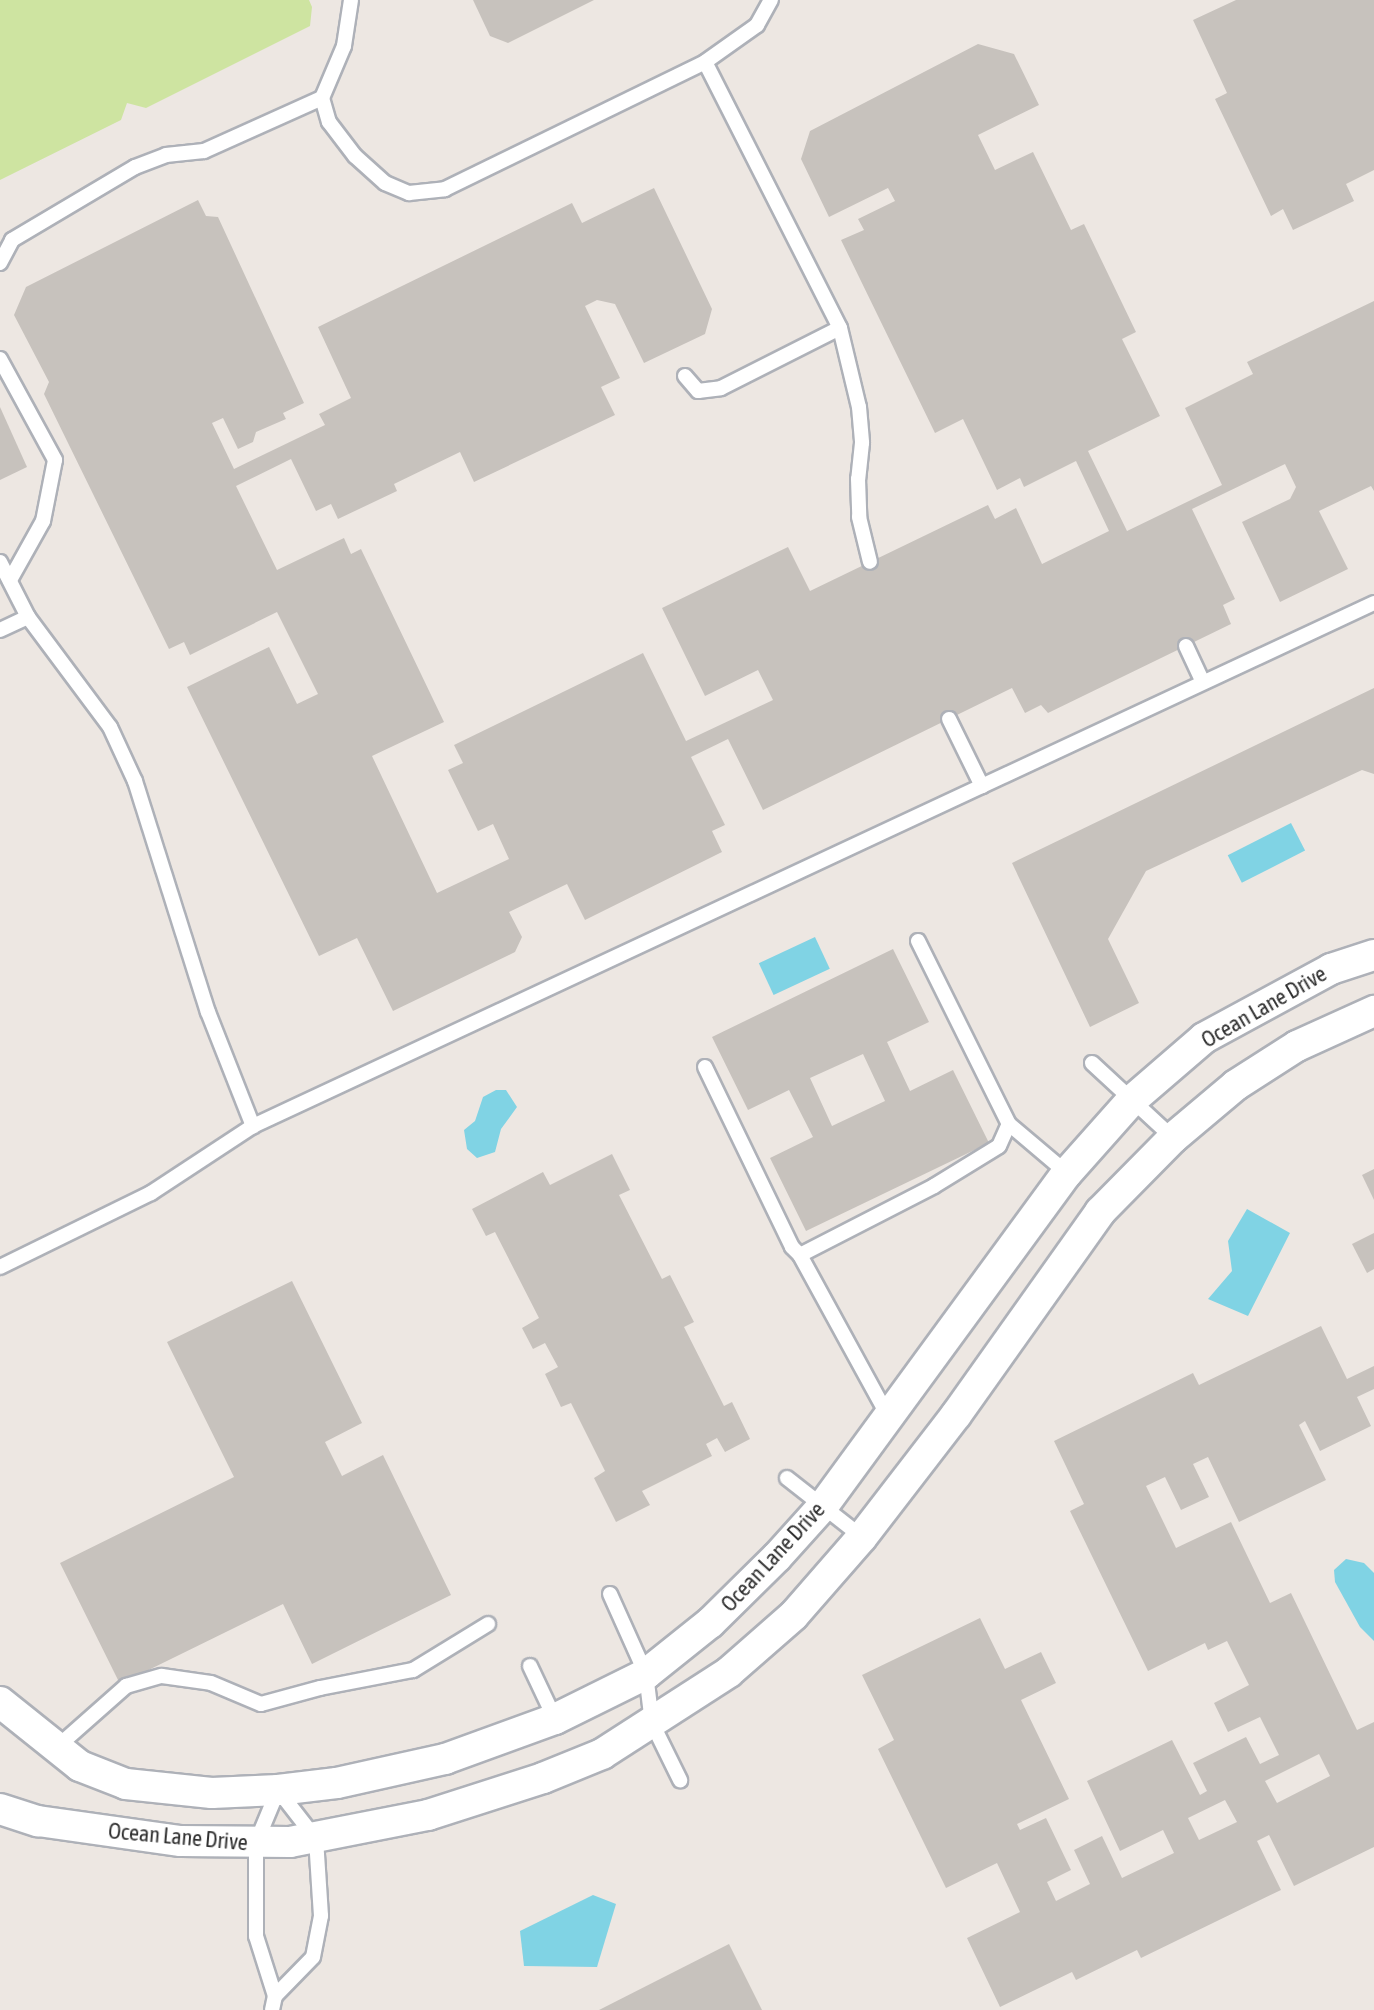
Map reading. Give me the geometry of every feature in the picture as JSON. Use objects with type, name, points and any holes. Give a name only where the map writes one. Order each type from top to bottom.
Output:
[{"type":"street","name":"Ocean Lane Drive","points":[[0,1702],[80,1766],[126,1784],[212,1793],[337,1783],[445,1759],[555,1719],[646,1674],[710,1623],[823,1506],[1067,1173],[1131,1101],[1204,1038],[1331,969],[1374,955]]},
{"type":"street","name":"Ocean Lane Drive","points":[[0,1809],[38,1821],[181,1841],[256,1843],[316,1839],[428,1815],[543,1778],[602,1754],[729,1672],[794,1615],[862,1537],[956,1415],[1100,1212],[1173,1138],[1236,1085],[1297,1046],[1374,1011]]},
{"type":"lane","points":[[351,0],[344,46],[322,98],[329,122],[355,156],[385,183],[409,193],[445,189],[705,62],[757,25],[771,0]]},
{"type":"lane","points":[[705,62],[840,328],[859,407],[862,443],[858,479],[859,517],[870,562]]},
{"type":"lane","points":[[0,263],[12,240],[135,167],[166,155],[204,151],[322,98]]},
{"type":"lane","points":[[685,376],[698,391],[721,388],[840,328]]},
{"type":"lane","points":[[0,359],[55,460],[43,521],[10,580]]},
{"type":"lane","points":[[0,562],[28,617],[110,727],[135,781],[208,1012],[253,1126]]},
{"type":"lane","points":[[0,1267],[151,1193],[253,1126],[1374,603]]},
{"type":"lane","points":[[0,630],[28,617]]},
{"type":"lane","points":[[1186,646],[1203,682]]},
{"type":"lane","points":[[949,719],[982,786]]},
{"type":"lane","points":[[918,941],[1009,1124],[1067,1173]]},
{"type":"lane","points":[[1092,1063],[1173,1138]]},
{"type":"lane","points":[[705,1067],[792,1247],[800,1255],[888,1416]]},
{"type":"lane","points":[[800,1255],[934,1186],[999,1146],[1009,1124]]},
{"type":"lane","points":[[787,1478],[862,1537]]},
{"type":"lane","points":[[610,1594],[646,1674],[652,1723],[680,1780]]},
{"type":"lane","points":[[56,1748],[126,1686],[162,1676],[211,1683],[261,1704],[320,1688],[413,1670],[488,1624]]},
{"type":"lane","points":[[530,1666],[555,1719]]},
{"type":"lane","points":[[278,1790],[316,1839],[321,1916],[313,1957],[274,2003],[256,1936],[256,1843],[278,1790]]},
{"type":"green space","points":[[0,0],[309,0],[312,7],[310,26],[146,108],[127,103],[121,120],[0,180]]},
{"type":"water","points":[[1291,823],[1305,851],[1242,883],[1228,855]]},
{"type":"water","points":[[815,937],[830,969],[774,995],[759,963]]},
{"type":"water","points":[[496,1090],[506,1090],[517,1107],[501,1129],[495,1152],[477,1158],[467,1149],[464,1130],[475,1121],[483,1097]]},
{"type":"water","points":[[1247,1209],[1290,1233],[1248,1316],[1208,1299],[1232,1271],[1228,1241]]},
{"type":"water","points":[[1346,1559],[1364,1563],[1374,1573],[1374,1641],[1360,1627],[1335,1582],[1334,1570]]},
{"type":"water","points":[[593,1895],[616,1904],[597,1967],[524,1966],[520,1931]]},
{"type":"building","points":[[473,0],[594,0],[508,43],[490,36]]},
{"type":"building","points":[[1236,0],[1374,0],[1374,170],[1346,184],[1354,201],[1293,230],[1283,209],[1271,216],[1215,99],[1227,93],[1193,20]]},
{"type":"building","points":[[978,44],[1014,54],[1039,105],[978,135],[995,170],[1033,152],[1071,230],[1084,224],[1136,332],[1122,339],[1160,416],[1088,451],[1127,531],[1222,485],[1185,408],[1253,374],[1247,362],[1374,301],[1374,491],[1371,486],[1319,511],[1348,569],[1280,602],[1242,522],[1290,499],[1296,487],[1285,464],[1192,509],[1235,599],[1223,605],[1231,624],[1048,713],[1041,705],[1025,713],[1012,688],[763,810],[728,739],[691,757],[725,825],[712,831],[722,852],[585,920],[567,884],[509,912],[522,937],[515,952],[393,1011],[357,938],[319,956],[187,687],[269,647],[297,704],[318,694],[277,612],[190,655],[184,642],[169,649],[44,394],[49,382],[14,315],[26,287],[198,200],[206,216],[218,217],[304,403],[283,413],[286,419],[256,432],[253,442],[238,449],[223,418],[212,423],[234,469],[325,425],[319,414],[351,398],[318,327],[572,203],[582,223],[654,188],[712,309],[705,334],[644,363],[615,304],[597,300],[585,306],[620,378],[601,387],[615,415],[474,482],[460,452],[394,484],[397,491],[338,519],[331,504],[316,511],[291,459],[236,486],[277,570],[344,538],[351,554],[361,549],[444,722],[372,756],[437,893],[509,859],[493,824],[478,831],[448,770],[463,763],[454,745],[643,653],[686,741],[773,700],[758,670],[705,696],[662,608],[788,547],[810,591],[988,505],[995,519],[1016,508],[1042,564],[1109,531],[1076,461],[1024,487],[1020,478],[997,490],[963,419],[935,433],[841,240],[864,230],[858,219],[895,201],[888,188],[829,217],[801,159],[810,131]]},
{"type":"building","points":[[0,407],[27,467],[0,480]]},
{"type":"building","points":[[1374,688],[1374,774],[1362,770],[1146,871],[1108,939],[1139,1003],[1090,1027],[1012,863]]},
{"type":"building","points":[[893,949],[929,1022],[887,1042],[910,1091],[953,1070],[989,1143],[806,1231],[770,1158],[813,1137],[789,1090],[748,1110],[712,1037]],"holes":[[[863,1054],[885,1101],[832,1126],[810,1078]]]},
{"type":"building","points":[[612,1154],[630,1190],[619,1195],[662,1279],[670,1275],[694,1322],[684,1327],[724,1406],[732,1402],[750,1439],[725,1452],[717,1438],[706,1444],[712,1456],[642,1491],[650,1505],[616,1522],[594,1478],[605,1471],[571,1403],[561,1407],[545,1374],[558,1367],[545,1343],[533,1349],[522,1328],[539,1318],[495,1232],[486,1236],[472,1209],[543,1172],[550,1185]]},
{"type":"building","points":[[1374,1169],[1374,1200],[1362,1175]]},
{"type":"building","points":[[1374,1233],[1374,1269],[1367,1273],[1352,1244]]},
{"type":"building","points":[[292,1281],[362,1423],[325,1442],[342,1476],[383,1455],[451,1595],[312,1664],[283,1604],[120,1684],[60,1563],[234,1477],[167,1342]]},
{"type":"building","points":[[1321,1326],[1347,1379],[1374,1366],[1374,1389],[1357,1397],[1371,1426],[1320,1451],[1305,1421],[1299,1425],[1326,1480],[1239,1522],[1208,1457],[1193,1464],[1209,1497],[1181,1510],[1165,1477],[1146,1486],[1176,1548],[1231,1522],[1270,1603],[1291,1593],[1357,1730],[1374,1722],[1374,1847],[1294,1886],[1269,1835],[1257,1841],[1281,1890],[1141,1958],[1137,1950],[1076,1980],[1072,1972],[1000,2007],[967,1938],[1020,1912],[997,1863],[946,1888],[878,1749],[894,1740],[862,1675],[980,1618],[1005,1669],[1041,1652],[1056,1683],[1021,1700],[1069,1799],[1017,1824],[1020,1830],[1046,1818],[1071,1870],[1047,1882],[1056,1901],[1090,1884],[1074,1850],[1102,1836],[1122,1878],[1174,1853],[1163,1830],[1120,1851],[1087,1781],[1172,1740],[1200,1795],[1207,1791],[1193,1763],[1246,1737],[1260,1764],[1279,1755],[1260,1717],[1228,1732],[1214,1703],[1249,1685],[1227,1641],[1208,1650],[1205,1643],[1148,1671],[1070,1511],[1084,1504],[1054,1441],[1193,1373],[1199,1385]],"holes":[[[1319,1754],[1330,1776],[1277,1803],[1265,1781]],[[1225,1800],[1237,1822],[1199,1840],[1188,1818]]]},
{"type":"building","points":[[729,1944],[762,2010],[599,2010]]}]
